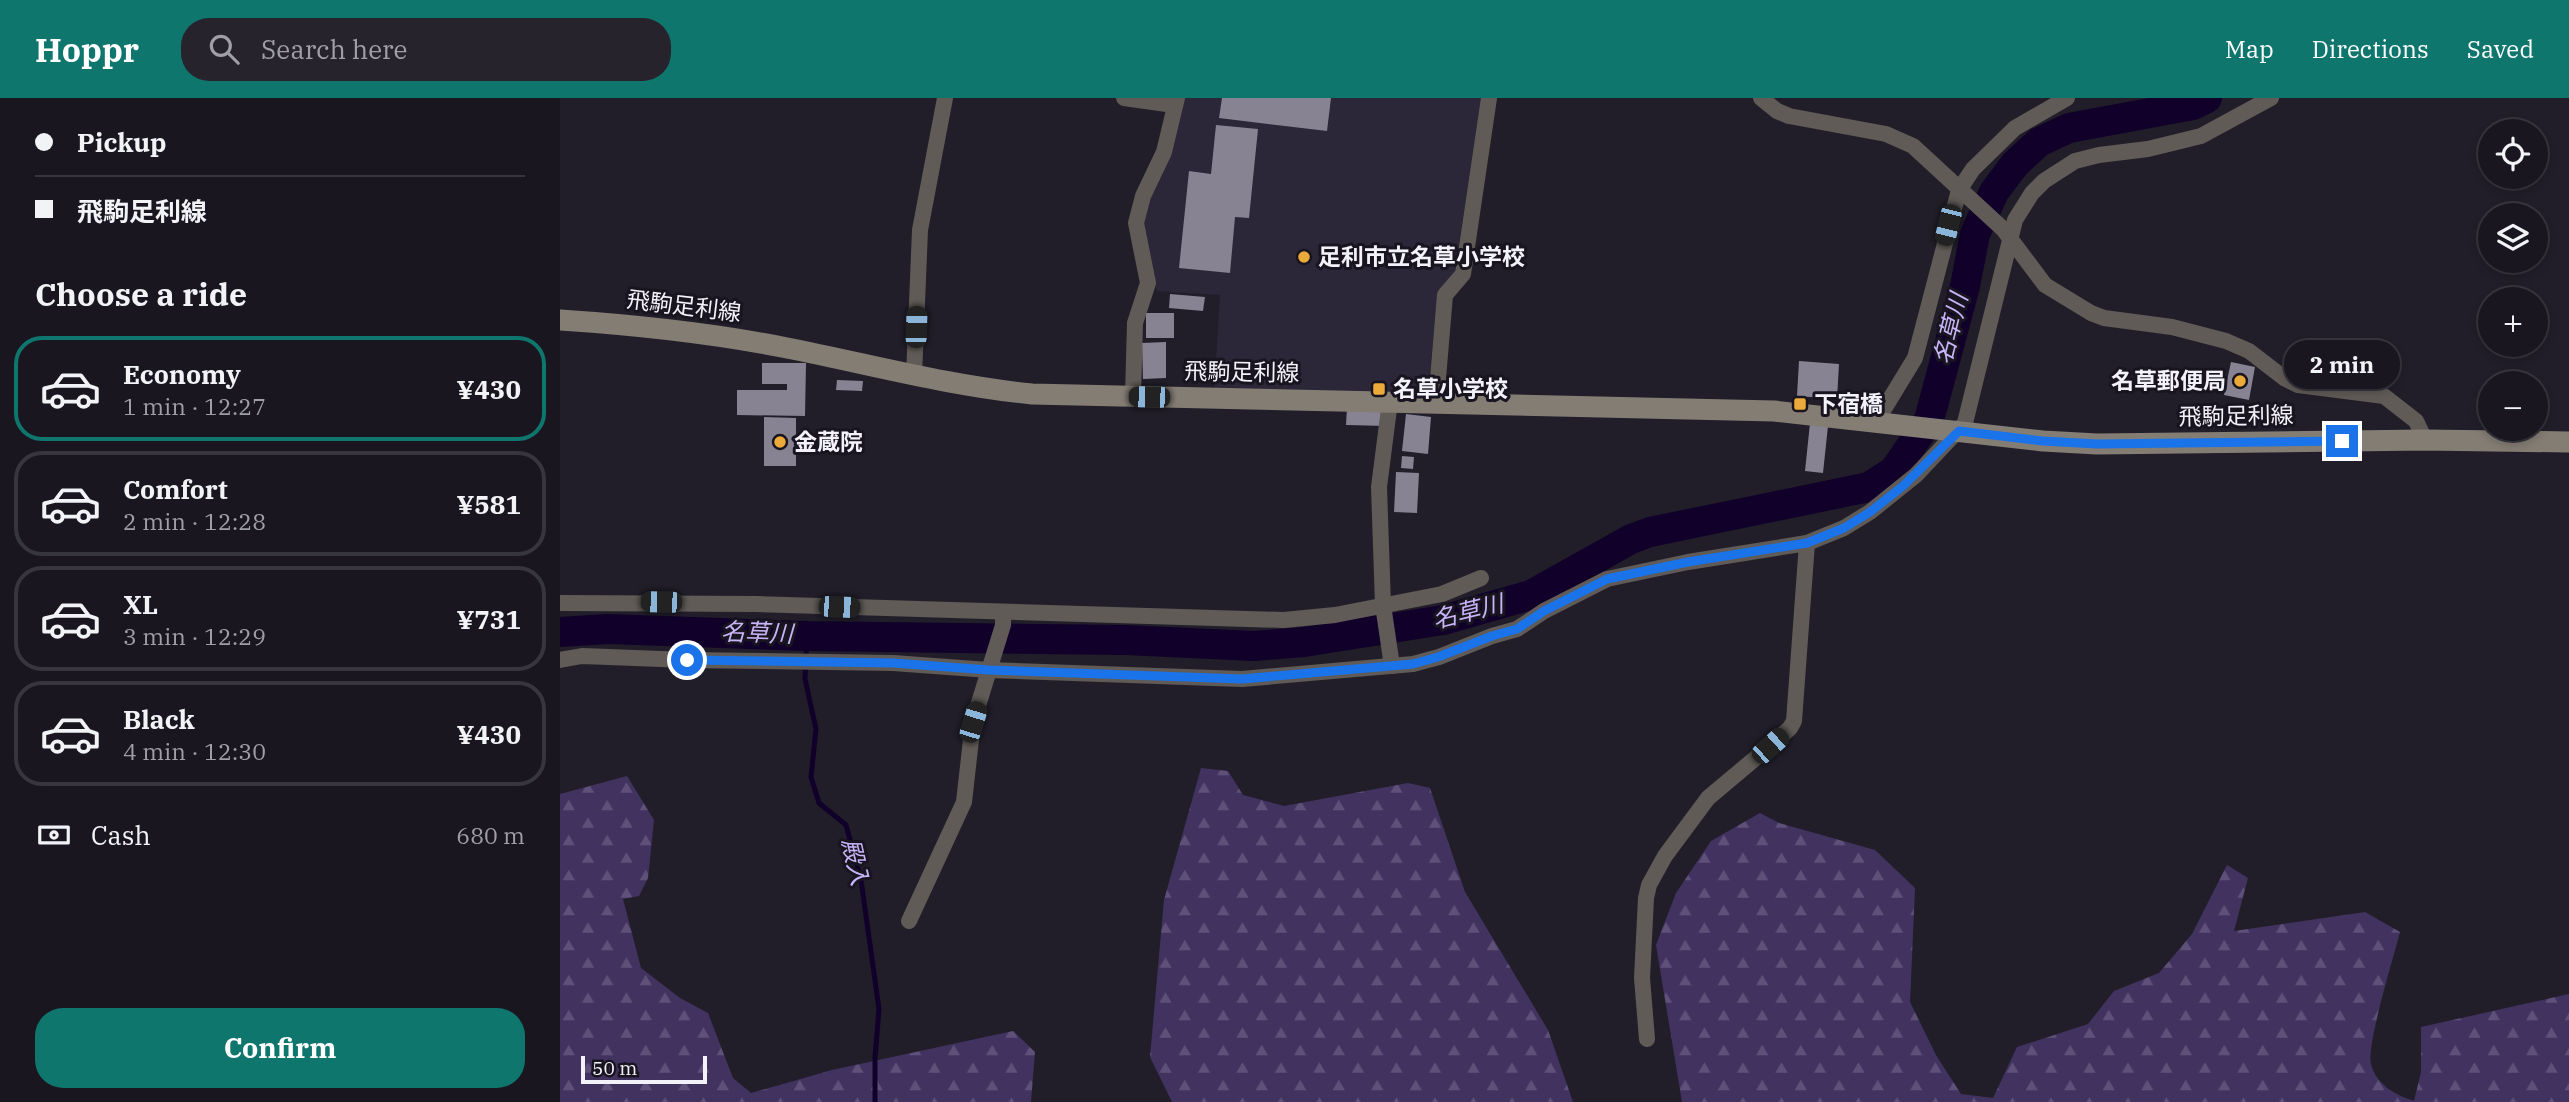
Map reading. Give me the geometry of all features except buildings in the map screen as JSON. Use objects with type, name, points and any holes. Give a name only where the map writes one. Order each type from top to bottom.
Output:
[{"type":"main road","name":"飛駒足利線","points":[[560,320],[639,326],[738,339],[998,391],[1071,396],[1774,411],[1882,422]]},
{"type":"main road","points":[[1882,422],[1953,430]]},
{"type":"main road","name":"飛駒足利線","points":[[1953,430],[2043,441],[2097,444],[2425,440],[2569,442]]},
{"type":"street","points":[[914,376],[920,230],[945,98]]},
{"type":"street","points":[[1124,98],[1176,101],[1164,152],[1143,196],[1136,223],[1148,283],[1135,323],[1133,396]]},
{"type":"street","points":[[1437,402],[1446,295],[1463,274],[1489,98]]},
{"type":"street","points":[[1762,98],[1777,111],[1799,119],[1899,138],[1927,156],[2006,233],[2045,285],[2091,313],[2104,318],[2172,327],[2226,341],[2249,351],[2284,378],[2298,385],[2384,396],[2416,421],[2425,440]]},
{"type":"street","points":[[1882,422],[1916,358],[1973,169],[2015,128],[2067,98]]},
{"type":"street","points":[[560,660],[582,656],[990,664],[1242,679],[1438,657],[1517,629],[1544,611],[1607,579],[1688,562],[1807,543],[1844,528],[1870,512],[1916,475],[1953,430],[1965,423],[2006,233],[2032,193],[2044,181],[2075,161],[2148,149],[2201,136],[2271,98]]},
{"type":"street","points":[[1390,401],[1379,487],[1384,609],[1390,662]]},
{"type":"street","points":[[1647,1039],[1642,978],[1646,898],[1650,885],[1665,856],[1708,798],[1770,746],[1794,721],[1807,543]]},
{"type":"street","points":[[560,603],[756,604],[1003,619],[1284,620],[1384,609],[1442,594],[1481,578]]},
{"type":"street","points":[[909,921],[964,802],[973,722],[1003,619]]},
{"type":"shaded area","name":"足利市立名草小学校","points":[[1183,98],[1481,98],[1455,271],[1438,292],[1428,387],[1423,394],[1214,390],[1220,295],[1157,291],[1142,224]]},
{"type":"green space","points":[[1201,768],[1228,771],[1243,795],[1284,806],[1408,783],[1430,788],[1465,892],[1548,1030],[1573,1102],[1172,1102],[1150,1057],[1164,900]]},
{"type":"green space","points":[[627,776],[654,820],[648,878],[639,896],[623,899],[641,968],[680,998],[708,1013],[733,1078],[751,1093],[832,1070],[1013,1031],[1035,1052],[1031,1102],[560,1102],[560,794]]},
{"type":"green space","points":[[1760,813],[1779,823],[1875,850],[1915,888],[1910,1002],[1936,1055],[1961,1094],[1993,1098],[2017,1047],[2088,1024],[2114,991],[2159,973],[2192,934],[2227,865],[2248,878],[2234,931],[2365,912],[2400,932],[2376,1021],[2371,1054],[2371,1064],[2377,1078],[2388,1088],[2414,1101],[2421,1072],[2421,1027],[2569,994],[2569,1102],[1682,1102],[1656,945],[1676,893],[1711,841]]},
{"type":"waterway","name":"名草川","points":[[560,632],[608,629],[807,636],[1125,640],[1254,646],[1304,642],[1443,620],[1531,595],[1631,539],[1650,532],[1869,487],[1894,471],[1929,420],[1965,286],[1975,234],[1994,192],[2015,164],[2039,142],[2069,128],[2193,105],[2207,98]]},
{"type":"waterway","name":"殿入","points":[[807,636],[805,679],[816,729],[811,777],[819,803],[846,825],[861,880],[879,1009],[875,1102]]},
{"type":"place","name":"足利市立名草小学校","points":[[1304,257]]},
{"type":"place","name":"名草郵便局","points":[[2240,381]]},
{"type":"place","name":"名草小学校","points":[[1379,389]]},
{"type":"place","name":"下宿橋","points":[[1800,404]]},
{"type":"place","name":"金蔵院","points":[[780,442]]},
{"type":"route","points":[[687,660],[893,663],[989,670],[1242,679],[1413,664],[1517,629],[1544,611],[1607,579],[1688,562],[1807,543],[1844,528],[1903,486],[1959,431],[2097,444],[2342,441]]}]
